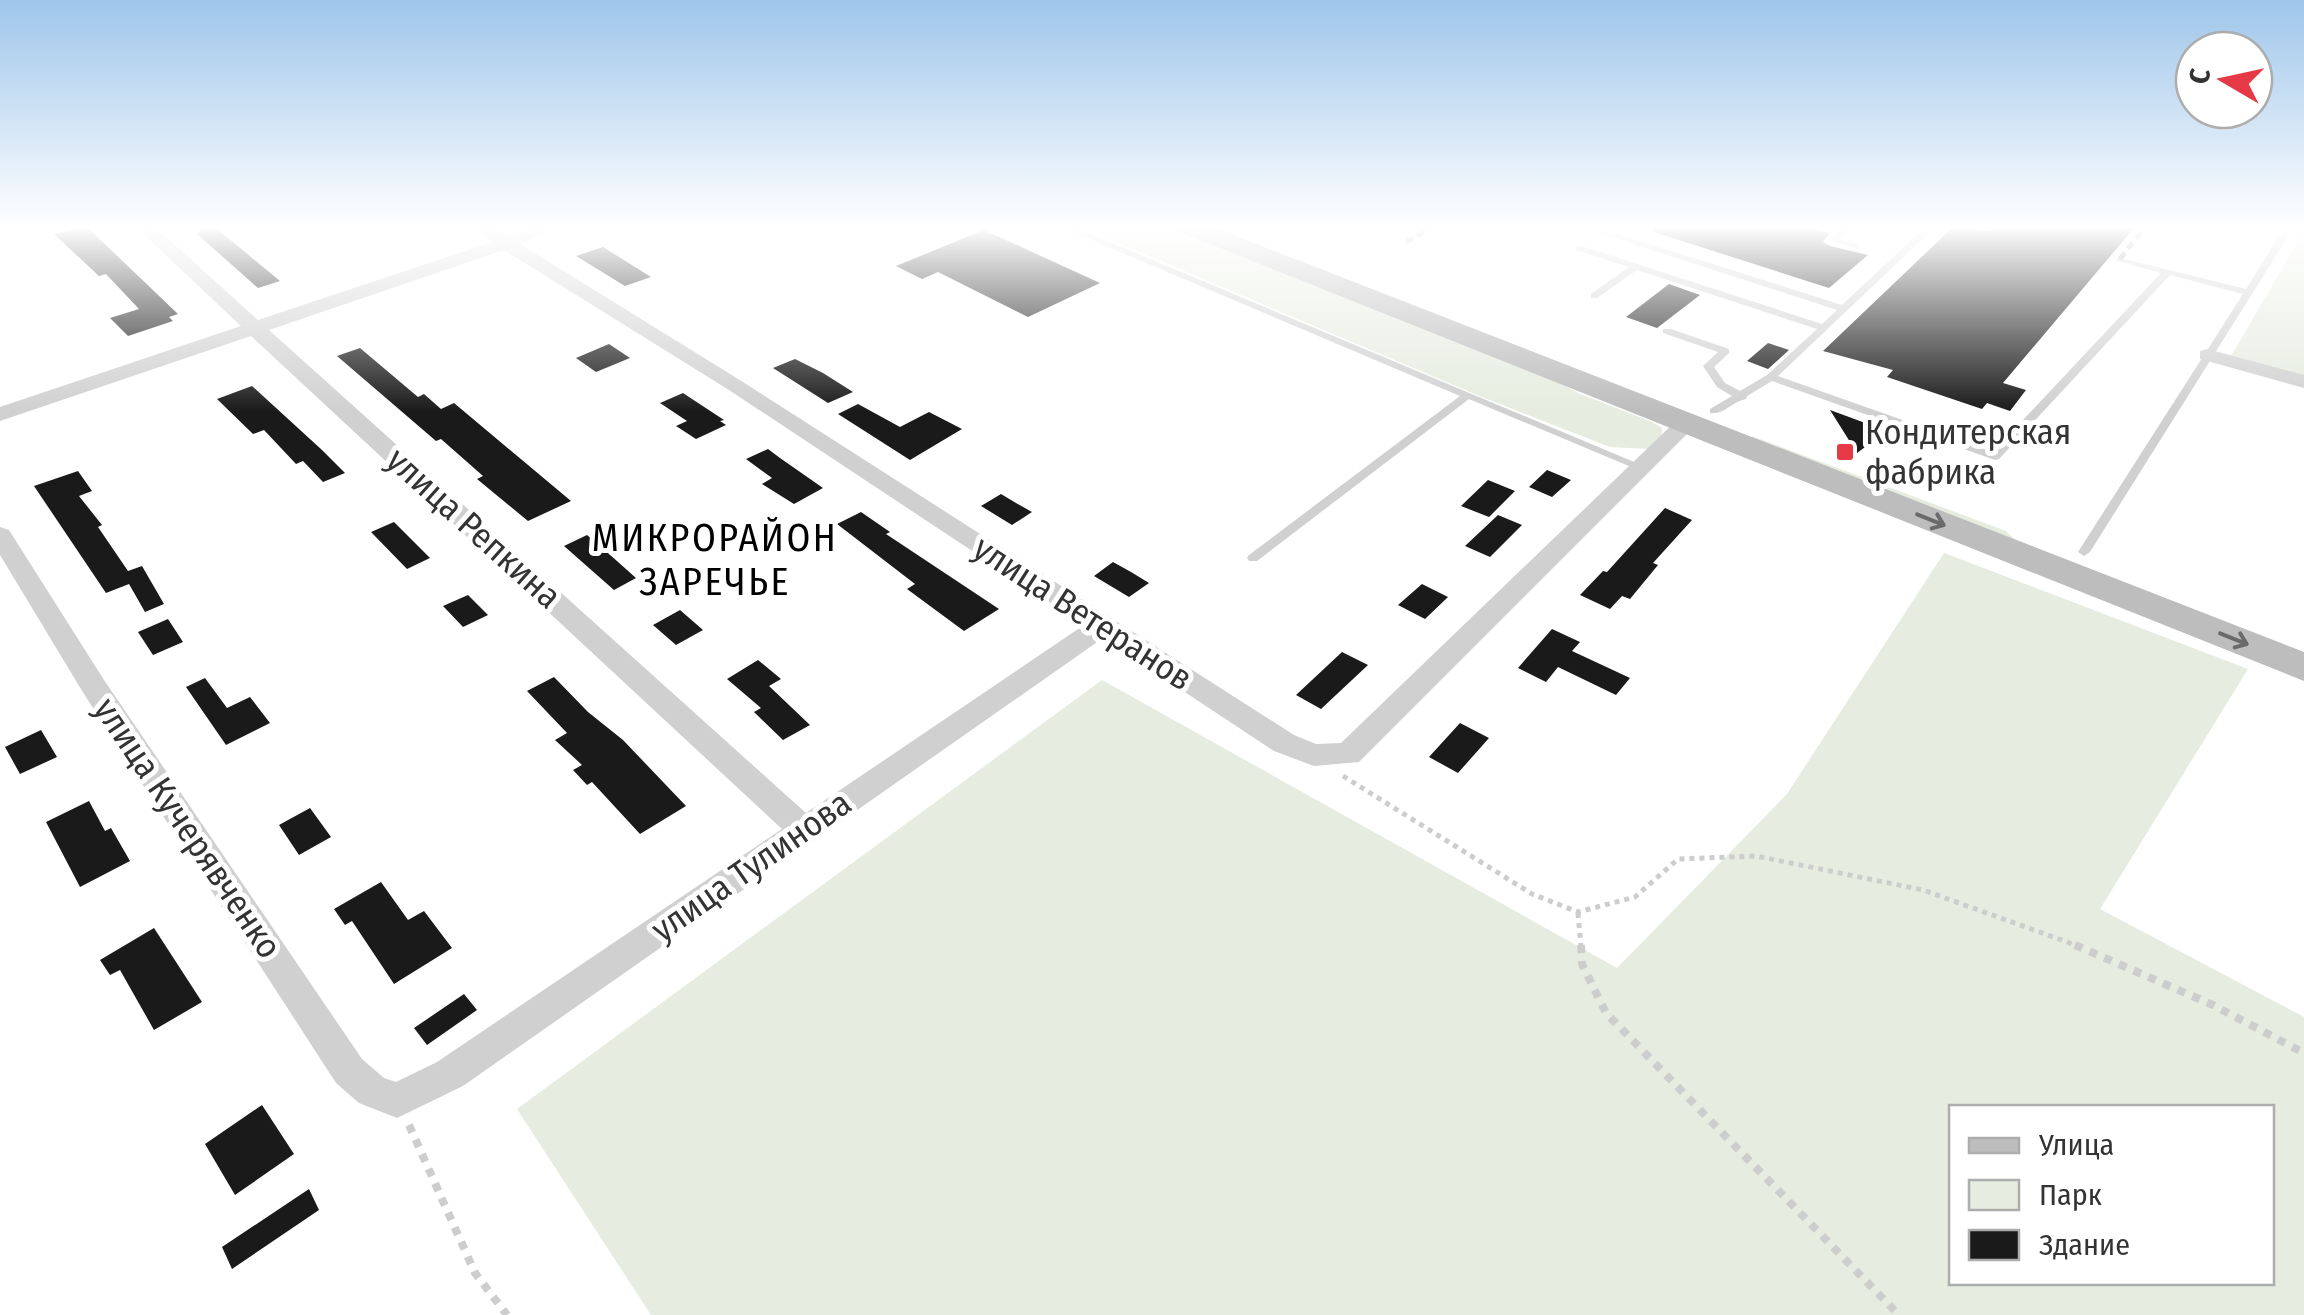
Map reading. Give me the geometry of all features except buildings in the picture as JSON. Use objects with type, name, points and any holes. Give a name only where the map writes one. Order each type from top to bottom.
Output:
[{"type":"main road","points":[[1358,288],[1710,414]]},
{"type":"main road","points":[[1390,288],[2072,556],[2304,638]]},
{"type":"main road","points":[[2072,556],[2304,667]]},
{"type":"street","name":"улица Репкина","points":[[212,288],[803,830]]},
{"type":"street","points":[[0,414],[373,288]]},
{"type":"street","name":"улица Ветеранов","points":[[576,288],[736,386],[1284,743],[1314,755]]},
{"type":"street","points":[[2207,355],[2304,382]]},
{"type":"street","points":[[1314,755],[1348,754],[1640,467],[1710,414]]},
{"type":"street","name":"улица Кучерявченко","points":[[0,535],[94,686],[349,1071],[372,1090],[397,1100]]},
{"type":"street","name":"улица Тулинова","points":[[397,1100],[450,1074],[1102,626]]},
{"type":"lane","points":[[1210,288],[1640,467]]},
{"type":"lane","points":[[1594,296],[1605,288]]},
{"type":"lane","points":[[1701,288],[1821,327]]},
{"type":"lane","points":[[1779,288],[1842,308]]},
{"type":"lane","points":[[1710,414],[1771,378],[1864,288]]},
{"type":"lane","points":[[1771,378],[1994,456],[2152,288]]},
{"type":"lane","points":[[2233,288],[2246,292]]},
{"type":"lane","points":[[2072,556],[2248,288]]},
{"type":"lane","points":[[1667,331],[1725,351],[1708,366],[1721,385],[1710,414]]},
{"type":"lane","points":[[1253,558],[1468,396]]},
{"type":"path","points":[[1314,755],[1374,798],[1532,894],[1578,912],[1635,897],[1678,859],[1756,856],[1923,890],[2043,931],[2213,1005],[2304,1053]]},
{"type":"path","points":[[1578,912],[1582,964],[1606,1013],[1738,1154],[1876,1286],[1899,1315]]},
{"type":"path","points":[[397,1100],[475,1272],[506,1315]]},
{"type":"green space","points":[[1226,288],[1328,288],[1546,375],[1578,393],[1652,422],[1662,428],[1662,434],[1649,449],[1610,447]]},
{"type":"green space","points":[[2270,288],[2304,288],[2304,377],[2231,356]]},
{"type":"green space","points":[[1752,439],[2006,531],[2015,540]]},
{"type":"green space","points":[[1944,553],[2248,669],[2100,909],[2304,1017],[2304,1315],[651,1315],[517,1109],[1102,680],[1617,968],[1787,794]]},
{"type":"place","name":"Кондитерская фабрика","points":[[1845,452]]},
{"type":"district","name":"МИКРОРАЙОН ЗАРЕЧЬЕ","points":[[715,560]]}]
